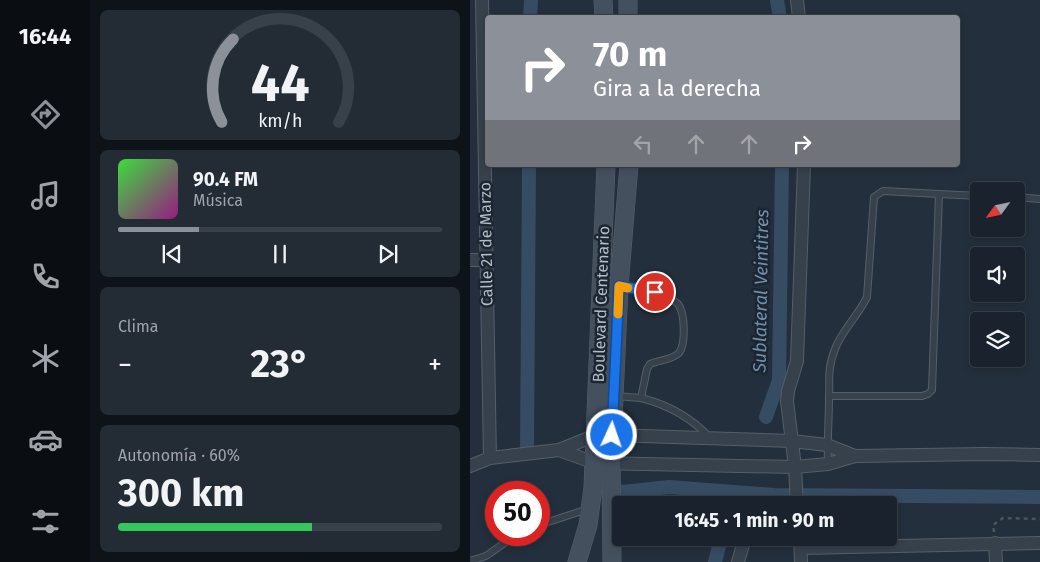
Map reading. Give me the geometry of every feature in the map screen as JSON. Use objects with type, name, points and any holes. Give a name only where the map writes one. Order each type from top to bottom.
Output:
[{"type":"main road","points":[[603,0],[604,15]]},
{"type":"main road","points":[[628,0],[628,15]]},
{"type":"main road","name":"Boulevard Centenario","points":[[577,562],[603,463],[602,251],[606,167]]},
{"type":"main road","name":"Boulevard Centenario","points":[[604,435],[614,396],[619,286],[629,167]]},
{"type":"main road","name":"Boulevard Centenario","points":[[603,463],[612,496]]},
{"type":"main road","name":"Boulevard Centenario","points":[[612,562],[613,546]]},
{"type":"street","name":"Calle 21 de Marzo","points":[[482,0],[490,458]]},
{"type":"street","points":[[797,0],[799,15]]},
{"type":"street","points":[[796,496],[787,401],[788,391],[798,361],[804,167]]},
{"type":"street","points":[[470,260],[486,260]]},
{"type":"street","points":[[470,466],[490,458],[559,450],[604,435],[792,441],[827,445],[855,456]]},
{"type":"street","points":[[559,450],[603,463],[795,467],[828,464],[855,456],[1040,455]]},
{"type":"street","points":[[897,543],[1040,544]]},
{"type":"street","points":[[995,543],[996,562]]},
{"type":"street","points":[[738,562],[743,546]]},
{"type":"street","points":[[800,546],[801,562]]},
{"type":"lane","points":[[828,464],[827,445],[830,396],[828,373],[841,336],[862,309],[867,297],[874,197],[883,191],[970,196]]},
{"type":"lane","points":[[830,396],[922,396],[932,390],[939,194]]},
{"type":"lane","points":[[1025,197],[1040,198]]},
{"type":"lane","points":[[619,286],[655,292],[668,297],[678,304],[683,314],[683,342],[679,352],[669,358],[650,364],[647,369],[641,398]]},
{"type":"lane","points":[[614,396],[641,398],[661,403],[698,424],[711,439]]},
{"type":"lane","points":[[550,521],[591,508]]},
{"type":"lane","points":[[470,561],[486,559],[502,546]]},
{"type":"path","points":[[995,543],[993,525],[1002,518],[1040,519]]},
{"type":"waterway","points":[[530,15],[531,0]]},
{"type":"waterway","name":"Sublateral Veintitres","points":[[777,0],[780,15]]},
{"type":"waterway","points":[[527,451],[529,167]]},
{"type":"waterway","name":"Sublateral Veintitres","points":[[766,417],[779,380],[782,167]]},
{"type":"waterway","points":[[613,493],[669,487],[774,495],[1040,497]]},
{"type":"waterway","points":[[715,562],[719,546]]},
{"type":"slow traffic","points":[[618,314],[619,286],[628,288]]},
{"type":"route","points":[[612,435],[619,286],[655,292]]}]
